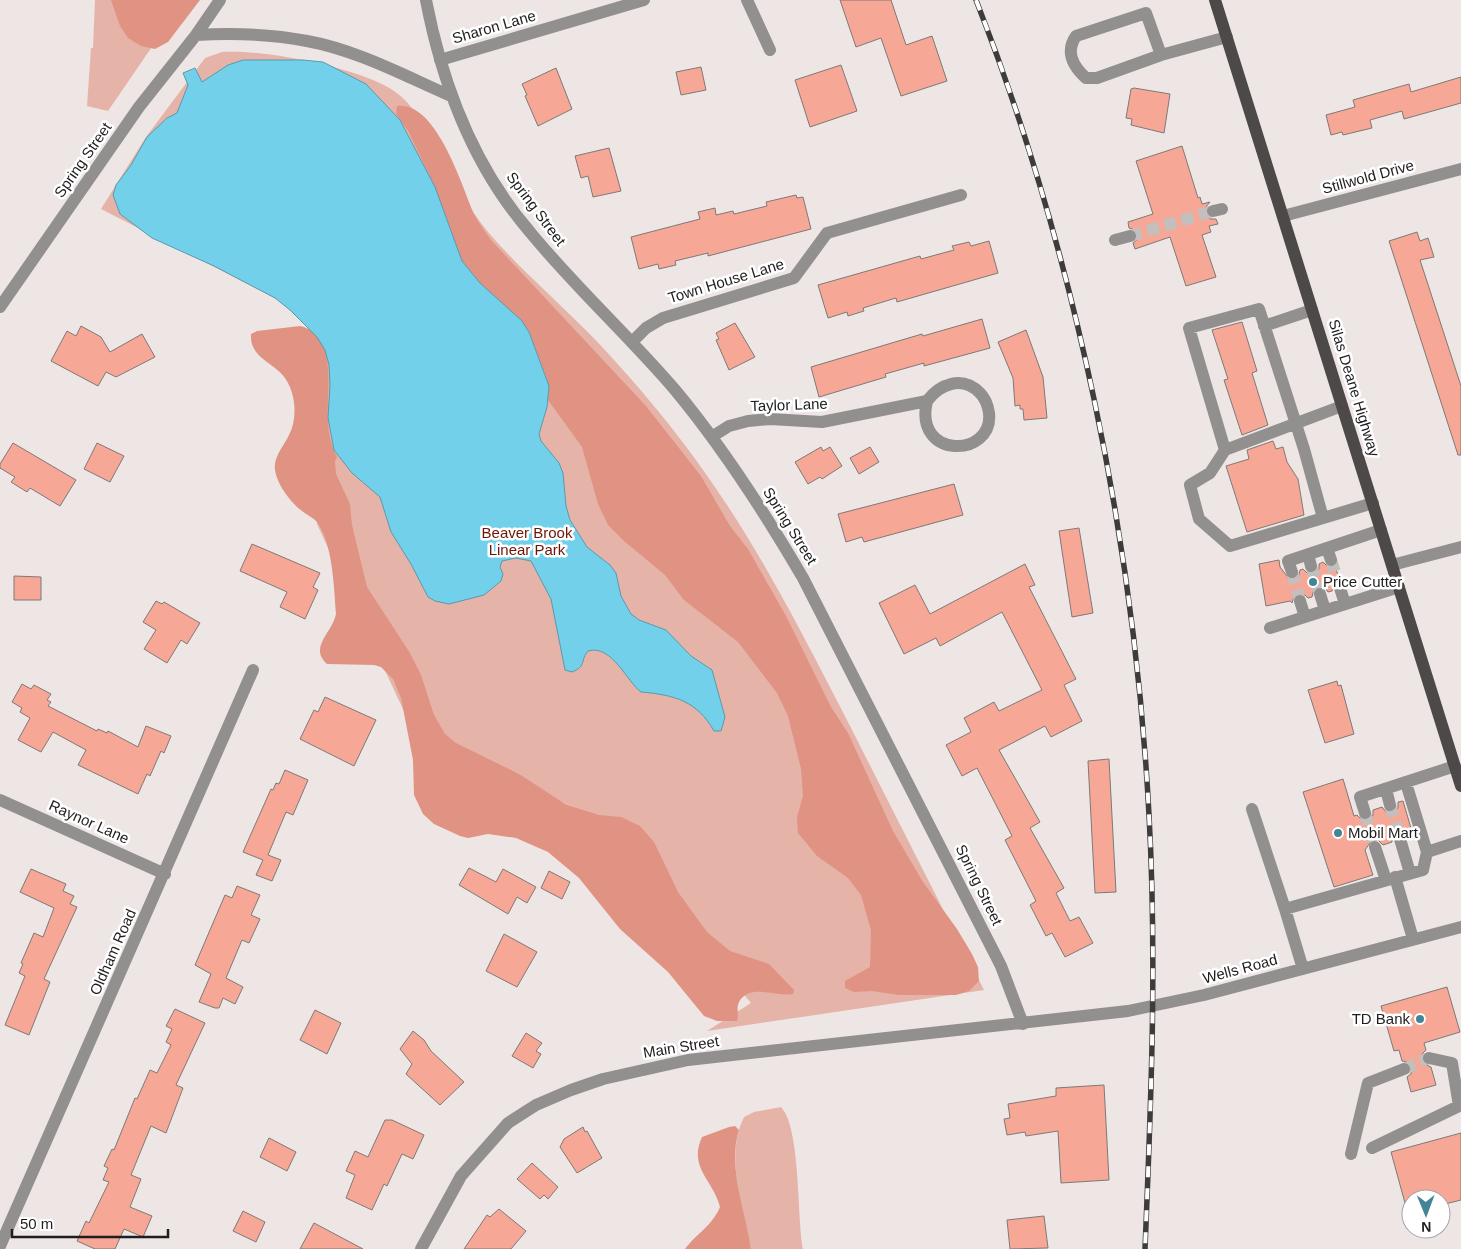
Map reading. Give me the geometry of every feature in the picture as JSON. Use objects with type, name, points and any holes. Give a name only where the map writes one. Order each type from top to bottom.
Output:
[{"type":"main road","name":"Silas Deane Highway","points":[[1215,0],[1461,786]]},
{"type":"street","name":"Spring Street","points":[[0,306],[139,108],[196,35],[220,0]]},
{"type":"street","name":"Spring Street","points":[[426,0],[440,60],[451,96],[481,159],[498,189],[528,231],[632,341],[713,436],[778,535],[830,626],[1001,966],[1023,1024]]},
{"type":"street","name":"Sharon Lane","points":[[440,60],[644,0]]},
{"type":"street","points":[[747,0],[770,50]]},
{"type":"street","points":[[1161,55],[1146,13],[1076,36],[1071,44],[1071,59],[1076,69],[1086,78],[1097,78],[1161,55],[1227,37]]},
{"type":"street","points":[[196,35],[245,34],[308,41],[354,55],[451,96]]},
{"type":"street","name":"Stillwold Drive","points":[[1283,216],[1461,169]]},
{"type":"street","name":"Town House Lane","points":[[632,341],[646,328],[663,318],[794,278],[827,233],[962,195]]},
{"type":"street","points":[[1115,240],[1130,236]]},
{"type":"street","points":[[1225,450],[1189,328],[1259,309],[1304,449],[1323,518]]},
{"type":"street","points":[[1264,326],[1312,310]]},
{"type":"street","points":[[958,383],[970,386],[980,393],[987,404],[989,416],[986,429],[979,439],[968,445],[956,447],[943,444],[933,437],[926,426],[924,414],[927,402],[935,391],[946,385],[958,383]]},
{"type":"street","name":"Taylor Lane","points":[[713,436],[729,426],[748,421],[770,419],[822,422],[927,402]]},
{"type":"street","points":[[1342,406],[1294,422],[1225,450],[1210,473],[1190,485],[1198,518],[1230,546],[1373,503]]},
{"type":"street","points":[[1292,572],[1288,561],[1310,560],[1327,548],[1381,530]]},
{"type":"street","points":[[1392,565],[1461,546]]},
{"type":"street","points":[[1327,548],[1331,560]]},
{"type":"street","points":[[1270,628],[1399,586]]},
{"type":"street","points":[[1340,588],[1345,604]]},
{"type":"street","points":[[1320,594],[1325,610]]},
{"type":"street","points":[[1300,601],[1305,617]]},
{"type":"street","name":"Oldham Road","points":[[0,1246],[253,670]]},
{"type":"street","points":[[1365,813],[1360,797],[1406,784],[1455,766]]},
{"type":"street","points":[[1285,909],[1422,870],[1428,852],[1406,784]]},
{"type":"street","points":[[1386,789],[1390,805]]},
{"type":"street","name":"Raynor Lane","points":[[0,800],[165,874]]},
{"type":"street","points":[[1252,809],[1303,969]]},
{"type":"street","points":[[1400,839],[1410,873]]},
{"type":"street","points":[[1428,852],[1461,841]]},
{"type":"street","points":[[1375,847],[1390,878],[1413,939]]},
{"type":"street","name":"Wells Road","points":[[1023,1024],[1153,1006],[1461,927]]},
{"type":"street","name":"Main Street","points":[[421,1249],[461,1176],[490,1141],[508,1123],[536,1105],[571,1090],[603,1079],[688,1060],[1023,1024]]},
{"type":"street","points":[[1372,1148],[1459,1106],[1452,1063],[1429,1058]]},
{"type":"street","points":[[1351,1154],[1368,1083],[1404,1069]]},
{"type":"green space","points":[[95,0],[184,0],[108,111],[87,106],[91,48],[93,48]]},
{"type":"green space","name":"Beaver Brook Linear Park","points":[[222,52],[286,57],[336,68],[379,83],[394,91],[408,103],[419,118],[461,193],[488,232],[604,349],[632,380],[684,444],[728,507],[783,598],[984,990],[707,1031],[751,1003],[589,812],[560,802],[521,775],[408,720],[317,524],[310,316],[101,209],[146,137],[205,58]]},
{"type":"green space","points":[[781,1107],[792,1134],[795,1153],[803,1249],[751,1249],[737,1183],[736,1149],[738,1133],[744,1117],[754,1112]]},
{"type":"shaded area","points":[[111,0],[200,0],[168,42],[155,49],[141,46],[128,38],[120,26]]},
{"type":"shaded area","points":[[397,106],[411,108],[424,116],[446,147],[474,214],[491,240],[646,406],[701,476],[730,526],[748,549],[786,616],[831,707],[848,733],[893,831],[923,882],[957,929],[972,954],[978,967],[979,981],[969,991],[956,995],[899,995],[872,991],[854,992],[845,988],[845,981],[870,967],[871,930],[861,895],[848,878],[817,856],[798,833],[797,817],[803,796],[801,769],[788,716],[777,693],[738,642],[684,600],[665,575],[608,525],[598,504],[582,447],[548,400],[547,379],[529,332],[522,321],[480,283],[462,261],[435,187],[408,131],[396,114]]},
{"type":"shaded area","points":[[300,326],[312,331],[321,341],[325,352],[329,380],[328,424],[329,434],[337,457],[335,461],[336,474],[350,504],[352,525],[367,587],[410,653],[421,675],[434,715],[445,734],[456,743],[521,775],[565,804],[599,815],[621,817],[640,826],[654,842],[678,892],[707,932],[730,951],[769,964],[794,990],[793,994],[750,993],[739,1002],[737,1021],[717,1021],[704,1016],[668,972],[620,929],[579,878],[548,852],[516,838],[488,834],[468,838],[460,836],[434,824],[423,814],[414,795],[413,760],[401,698],[393,679],[381,667],[374,665],[327,664],[320,652],[323,639],[336,614],[330,556],[324,534],[319,525],[293,503],[281,487],[276,475],[275,465],[279,452],[292,429],[294,416],[293,395],[284,376],[259,356],[252,343],[251,334],[257,331]]},
{"type":"shaded area","points":[[735,1126],[739,1130],[736,1144],[736,1174],[751,1249],[685,1249],[709,1224],[720,1207],[717,1197],[700,1165],[698,1148],[702,1137]]},
{"type":"water","points":[[243,60],[323,62],[366,84],[400,120],[435,187],[462,261],[480,283],[522,321],[529,332],[549,386],[547,407],[539,434],[541,441],[559,463],[563,473],[566,506],[570,520],[587,547],[610,565],[616,573],[621,596],[631,614],[639,620],[666,630],[691,656],[712,670],[725,717],[721,731],[714,731],[700,713],[684,701],[664,695],[641,692],[612,658],[597,650],[588,651],[582,665],[577,670],[572,672],[565,670],[551,599],[531,561],[516,558],[502,561],[500,567],[503,574],[501,581],[484,595],[449,604],[435,601],[428,597],[411,564],[391,532],[380,497],[352,473],[334,450],[328,418],[329,365],[325,350],[317,337],[275,298],[214,266],[152,238],[120,214],[113,195],[116,185],[131,165],[147,137],[167,118],[177,113],[188,85],[183,73],[195,68],[202,82],[228,65]]},
{"type":"building","points":[[840,0],[891,0],[906,45],[932,36],[947,81],[901,96],[881,38],[856,47]]},
{"type":"building","points":[[841,65],[857,111],[810,127],[795,80]]},
{"type":"building","points":[[701,67],[706,90],[681,95],[676,72]]},
{"type":"building","points":[[556,68],[572,109],[538,126],[522,84]]},
{"type":"building","points":[[1461,77],[1461,103],[1404,119],[1402,111],[1370,120],[1372,128],[1343,135],[1342,132],[1331,135],[1326,115],[1355,107],[1353,100],[1409,84],[1411,92]]},
{"type":"building","points":[[1131,89],[1170,94],[1164,133],[1131,125],[1132,119],[1126,118]]},
{"type":"building","points":[[1182,146],[1198,198],[1200,197],[1202,204],[1210,202],[1205,208],[1205,213],[1210,219],[1216,219],[1218,224],[1209,226],[1211,232],[1202,235],[1216,277],[1186,286],[1170,237],[1135,249],[1133,243],[1138,239],[1138,234],[1135,230],[1129,228],[1128,222],[1153,214],[1136,161]]},
{"type":"building","points":[[609,148],[621,191],[593,197],[588,176],[581,178],[575,156]]},
{"type":"building","points":[[796,195],[797,198],[803,197],[811,229],[708,256],[708,253],[675,261],[676,265],[659,269],[658,264],[639,269],[631,237],[700,219],[698,212],[715,208],[716,215],[733,211],[734,214],[767,206],[766,202]]},
{"type":"building","points":[[1417,232],[1420,241],[1428,238],[1434,257],[1420,260],[1461,386],[1461,455],[1458,455],[1389,241]]},
{"type":"building","points":[[989,241],[998,273],[897,302],[896,298],[863,308],[864,311],[848,316],[847,312],[828,318],[818,285],[920,256],[921,259],[954,250],[952,246],[969,242],[971,246]]},
{"type":"building","points":[[982,319],[990,348],[924,366],[924,363],[885,374],[886,377],[819,397],[811,367],[922,334],[923,336]]},
{"type":"building","points":[[1242,322],[1257,371],[1252,373],[1268,425],[1242,435],[1224,380],[1228,379],[1212,330]]},
{"type":"building","points":[[735,323],[755,357],[729,370],[716,340],[719,339],[716,333]]},
{"type":"building","points":[[81,326],[101,337],[110,352],[142,334],[155,357],[116,377],[106,372],[98,386],[51,361],[67,331],[76,336]]},
{"type":"building","points":[[1026,330],[1043,377],[1047,418],[1024,420],[1023,409],[1020,409],[1020,405],[1015,406],[1013,378],[998,342]]},
{"type":"building","points":[[1273,441],[1276,449],[1283,447],[1287,462],[1298,479],[1304,515],[1247,532],[1226,466],[1249,459],[1247,450]]},
{"type":"building","points":[[13,443],[76,480],[60,506],[30,488],[27,492],[11,482],[15,477],[0,468],[0,464]]},
{"type":"building","points":[[97,443],[124,456],[110,482],[84,469]]},
{"type":"building","points":[[821,447],[823,451],[830,447],[842,466],[822,479],[820,477],[808,484],[795,462]]},
{"type":"building","points":[[870,447],[879,462],[859,474],[850,458]]},
{"type":"building","points":[[954,484],[963,515],[864,542],[862,537],[846,542],[838,514]]},
{"type":"building","points":[[1079,528],[1093,613],[1072,617],[1059,531]]},
{"type":"building","points":[[252,544],[320,573],[313,587],[318,590],[305,619],[280,607],[287,592],[240,571]]},
{"type":"building","points":[[1279,560],[1280,567],[1290,580],[1298,578],[1300,570],[1303,569],[1308,574],[1313,574],[1319,569],[1319,564],[1323,562],[1329,568],[1335,567],[1340,580],[1334,583],[1332,591],[1328,592],[1325,588],[1318,586],[1314,589],[1312,597],[1308,598],[1298,593],[1294,596],[1292,603],[1290,601],[1266,606],[1259,564]]},
{"type":"building","points":[[1025,564],[1035,585],[1029,587],[1076,679],[1064,685],[1082,721],[1051,737],[1045,726],[999,750],[1040,822],[1030,828],[1064,888],[1056,893],[1070,921],[1079,917],[1093,943],[1065,957],[1052,933],[1046,936],[1030,905],[1036,901],[1005,840],[1012,836],[977,768],[962,776],[946,745],[971,732],[964,718],[994,702],[999,711],[1042,690],[1002,612],[940,646],[936,638],[904,654],[879,603],[915,585],[930,614]]},
{"type":"building","points":[[14,576],[41,577],[41,600],[14,600]]},
{"type":"building","points":[[156,601],[162,604],[164,602],[200,623],[187,644],[181,640],[167,663],[144,649],[156,630],[143,622]]},
{"type":"building","points":[[1337,681],[1338,686],[1341,685],[1354,734],[1325,743],[1308,690]]},
{"type":"building","points":[[22,684],[31,689],[34,685],[51,694],[47,700],[51,702],[48,706],[97,731],[98,729],[107,733],[108,731],[138,747],[146,726],[171,736],[164,753],[161,751],[150,776],[147,774],[138,794],[78,765],[86,750],[53,732],[41,752],[18,740],[30,718],[20,712],[22,708],[12,702]]},
{"type":"building","points":[[325,697],[376,720],[354,766],[300,739],[314,710],[318,712]]},
{"type":"building","points":[[1109,759],[1116,892],[1095,893],[1088,761]]},
{"type":"building","points":[[285,770],[308,780],[293,815],[286,812],[268,855],[281,860],[272,881],[256,875],[263,860],[243,852],[271,789],[273,790],[276,783],[279,784]]},
{"type":"building","points":[[1343,779],[1354,816],[1357,815],[1363,821],[1368,821],[1373,815],[1373,810],[1382,807],[1387,813],[1392,813],[1398,808],[1398,802],[1403,801],[1413,835],[1408,837],[1402,831],[1397,831],[1392,837],[1392,842],[1383,845],[1377,839],[1372,840],[1365,850],[1373,875],[1334,887],[1303,792]]},
{"type":"building","points":[[469,868],[496,882],[503,869],[536,887],[527,903],[517,897],[508,914],[459,885]]},
{"type":"building","points":[[31,869],[66,884],[63,891],[74,896],[70,904],[77,907],[44,979],[50,982],[29,1035],[5,1025],[25,976],[19,973],[23,964],[21,963],[34,933],[43,937],[54,908],[20,892]]},
{"type":"building","points":[[549,871],[570,882],[562,899],[541,888]]},
{"type":"building","points":[[237,886],[260,895],[251,915],[260,919],[249,943],[242,940],[226,978],[243,987],[235,1004],[223,998],[219,1008],[215,1008],[199,1002],[211,974],[195,965],[225,895],[232,898]]},
{"type":"building","points":[[504,934],[537,952],[517,987],[486,971]]},
{"type":"building","points":[[1447,987],[1460,1032],[1424,1043],[1426,1050],[1421,1060],[1424,1064],[1431,1067],[1436,1085],[1411,1092],[1407,1077],[1411,1074],[1412,1067],[1409,1062],[1402,1061],[1399,1050],[1394,1051],[1381,1006]]},
{"type":"building","points":[[175,1009],[205,1023],[176,1085],[183,1088],[166,1133],[151,1126],[131,1175],[141,1179],[130,1207],[152,1216],[143,1237],[124,1229],[115,1249],[95,1249],[77,1241],[86,1221],[89,1223],[109,1182],[103,1180],[108,1168],[104,1166],[112,1149],[114,1150],[135,1098],[137,1099],[150,1070],[157,1073],[171,1045],[166,1042],[172,1029],[166,1026]]},
{"type":"building","points":[[315,1010],[341,1023],[327,1054],[300,1040]]},
{"type":"building","points":[[413,1031],[464,1082],[440,1105],[406,1074],[412,1064],[400,1049]]},
{"type":"building","points":[[526,1033],[542,1043],[536,1051],[541,1054],[533,1068],[512,1056]]},
{"type":"building","points":[[1104,1085],[1109,1180],[1061,1183],[1058,1131],[1026,1136],[1025,1132],[1007,1135],[1004,1119],[1010,1118],[1008,1104],[1056,1096],[1056,1088]]},
{"type":"building","points":[[385,1120],[392,1120],[424,1135],[413,1159],[402,1154],[387,1186],[384,1184],[372,1210],[346,1198],[355,1175],[346,1171],[355,1151],[368,1157]]},
{"type":"building","points":[[583,1127],[602,1158],[577,1173],[560,1147],[564,1139]]},
{"type":"building","points":[[1461,1133],[1461,1200],[1451,1202],[1451,1189],[1401,1189],[1391,1152]]},
{"type":"building","points":[[269,1138],[296,1152],[287,1171],[260,1157]]},
{"type":"building","points":[[532,1163],[558,1187],[548,1199],[544,1195],[540,1199],[517,1179]]},
{"type":"building","points":[[499,1209],[526,1231],[511,1249],[464,1249],[487,1215],[490,1217]]},
{"type":"building","points":[[243,1211],[265,1222],[256,1242],[233,1231]]},
{"type":"building","points":[[1044,1216],[1048,1248],[1010,1249],[1007,1220]]},
{"type":"building","points":[[314,1223],[363,1249],[300,1249]]},
{"type":"tunnel","points":[[1130,236],[1213,211]]},
{"type":"tunnel","points":[[1331,560],[1340,588]]},
{"type":"tunnel","points":[[1311,566],[1320,594]]},
{"type":"tunnel","points":[[1292,572],[1300,601]]},
{"type":"tunnel","points":[[1390,805],[1400,839]]},
{"type":"tunnel","points":[[1365,813],[1375,847]]},
{"type":"tunnel","points":[[1404,1069],[1429,1058]]},
{"type":"railway","points":[[976,0],[1011,96],[1043,196],[1071,297],[1114,505],[1130,609],[1142,713],[1149,815],[1153,924],[1152,1032],[1145,1249]]},
{"type":"place","name":"Price Cutter","points":[[1313,582]]},
{"type":"place","name":"Mobil Mart","points":[[1338,833]]},
{"type":"place","name":"TD Bank","points":[[1420,1019]]}]
